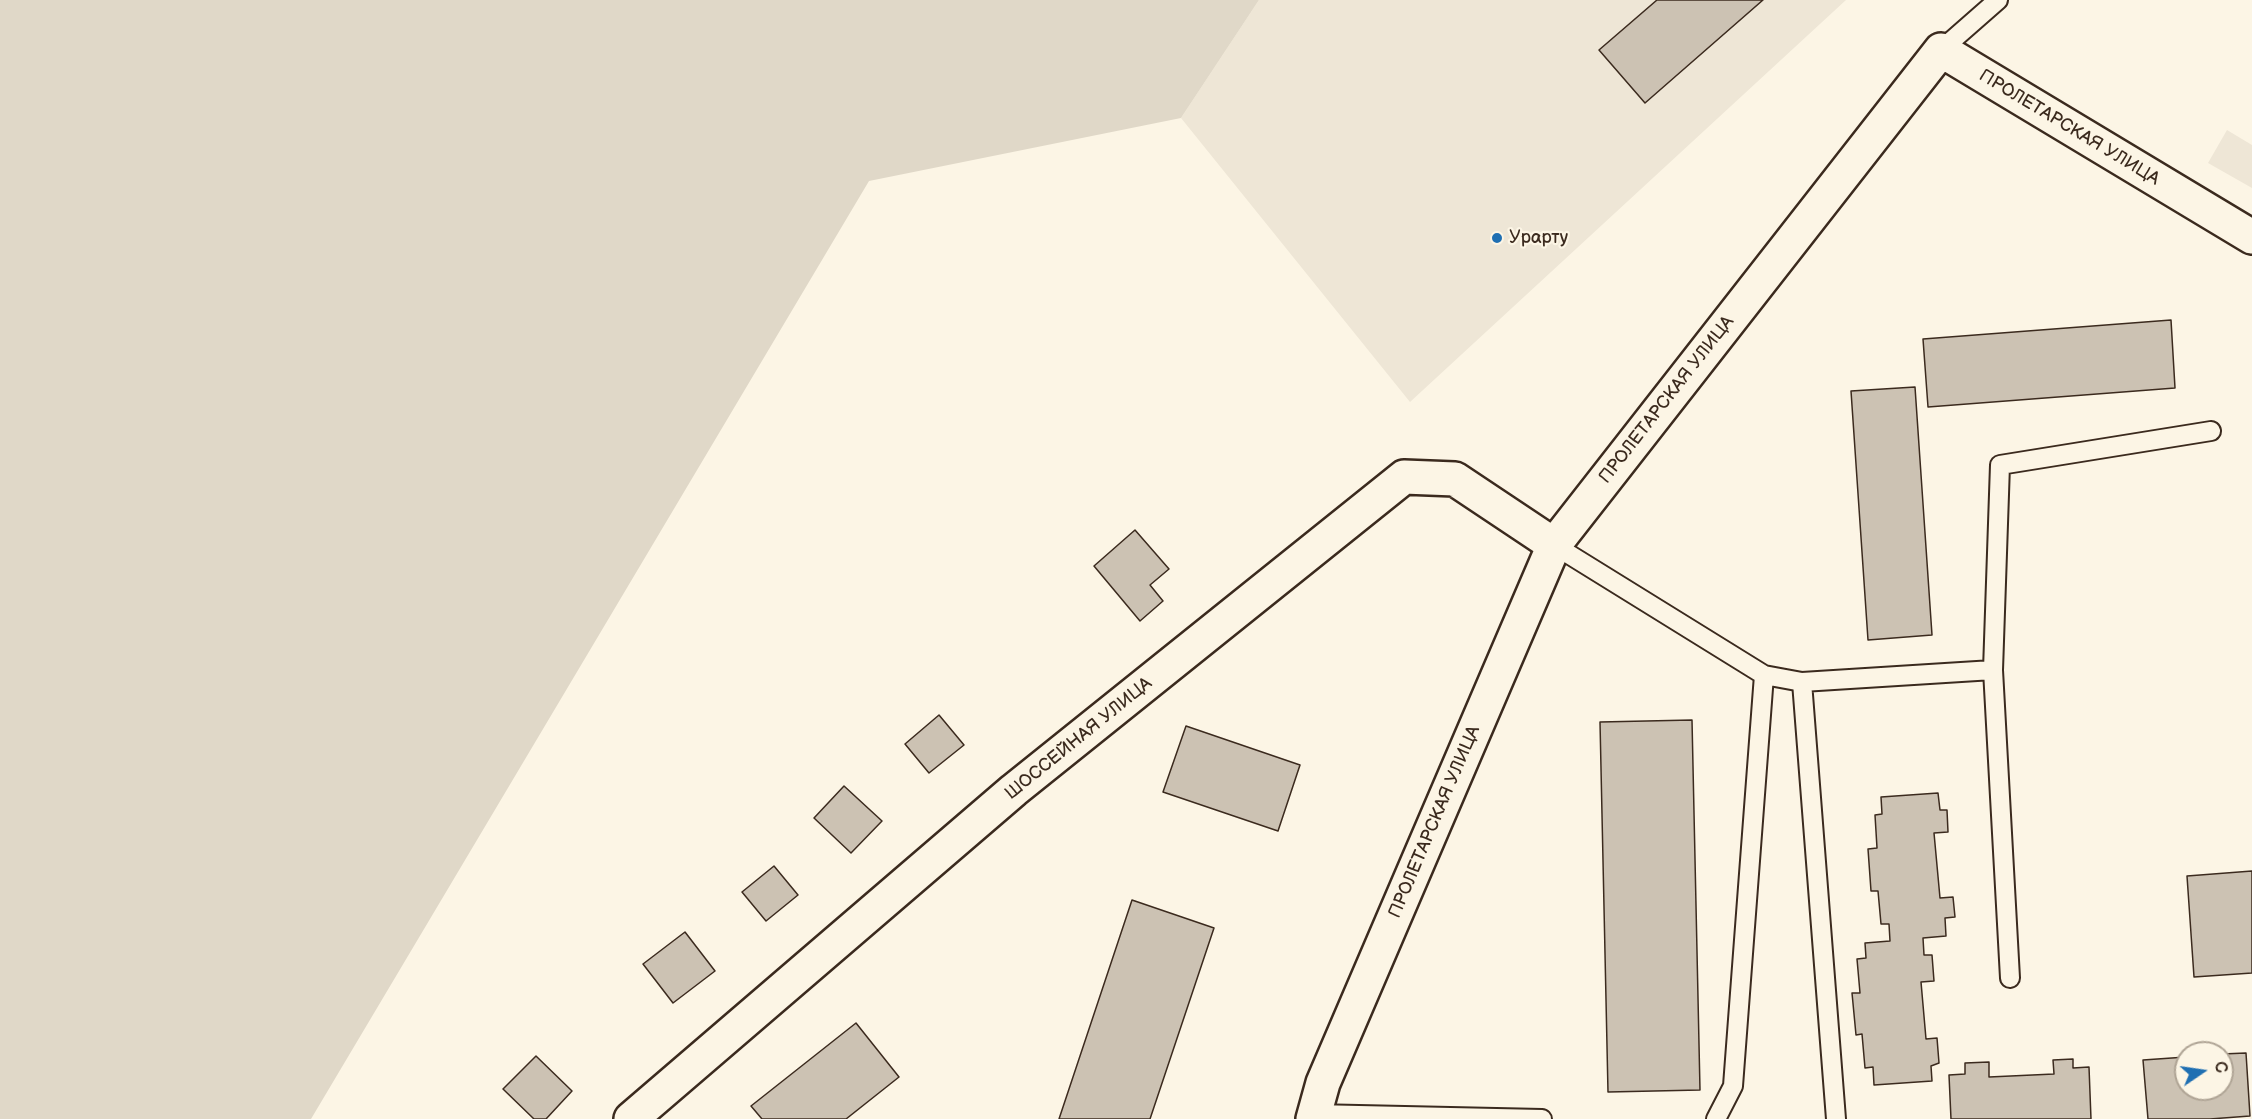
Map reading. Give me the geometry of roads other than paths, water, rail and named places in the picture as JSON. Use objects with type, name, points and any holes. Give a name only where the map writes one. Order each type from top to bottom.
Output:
[{"type":"street","name":"ПРОЛЕТАРСКАЯ УЛИЦА","points":[[1313,1117],[1323,1083],[1554,546],[1941,50],[2252,237]]},
{"type":"street","name":"ШОССЕЙНАЯ УЛИЦА","points":[[631,1119],[1014,790],[1404,477],[1455,479],[1554,546]]},
{"type":"lane","points":[[1941,50],[1998,0]]},
{"type":"lane","points":[[2010,978],[1993,670],[2000,465],[2211,431]]},
{"type":"lane","points":[[1554,546],[1764,675],[1802,682],[1993,670]]},
{"type":"lane","points":[[1716,1119],[1733,1086],[1764,675]]},
{"type":"lane","points":[[1802,682],[1836,1119]]},
{"type":"lane","points":[[1313,1117],[1542,1119]]},
{"type":"place","name":"Урарту","points":[[1497,238]]}]
